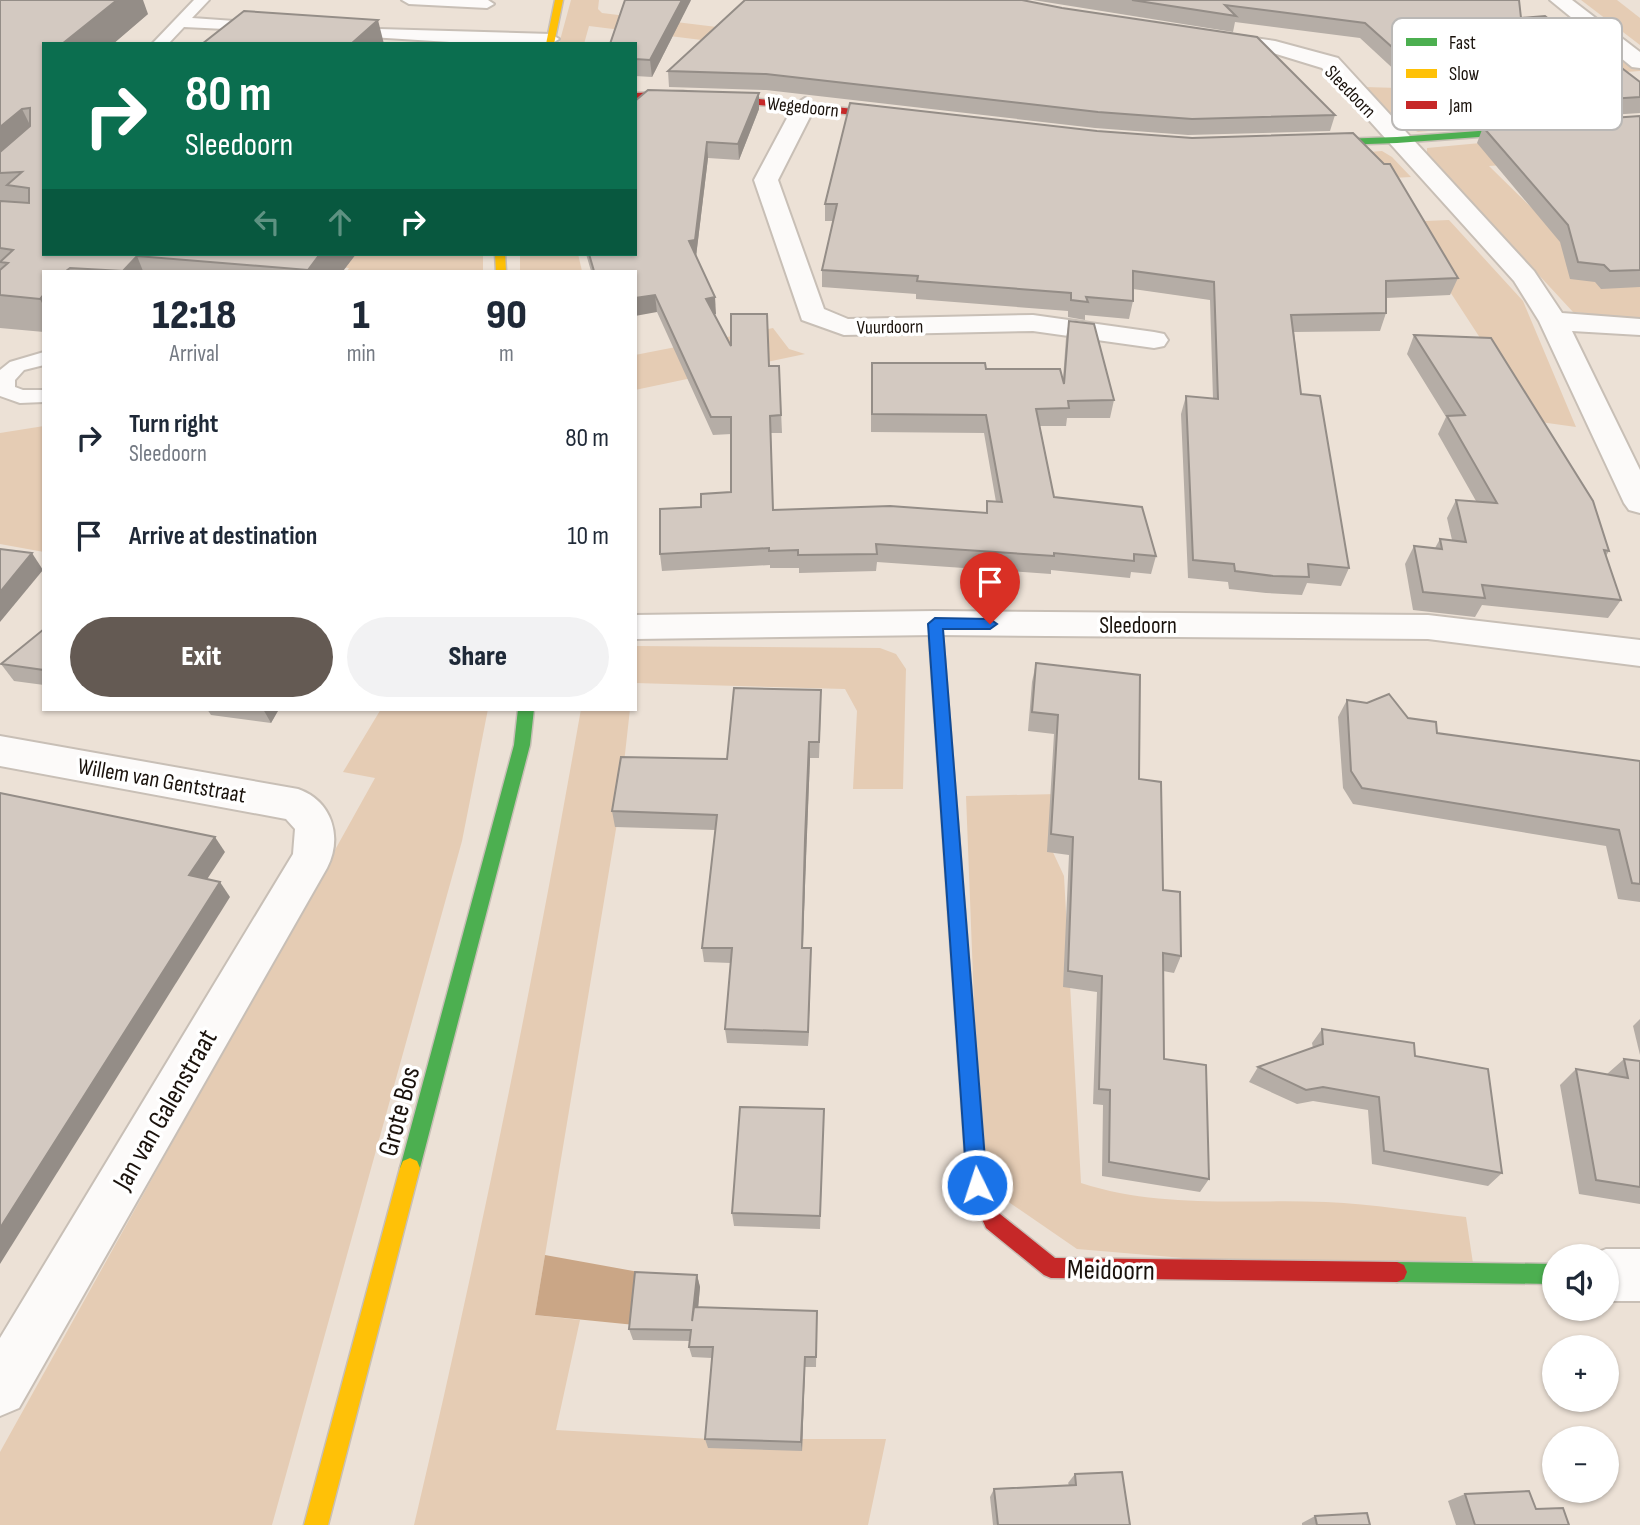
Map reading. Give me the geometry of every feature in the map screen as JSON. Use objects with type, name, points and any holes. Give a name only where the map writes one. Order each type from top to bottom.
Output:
[{"type":"street","points":[[551,41],[559,0]]},
{"type":"street","points":[[1560,0],[1583,18]]},
{"type":"street","name":"Sleedoorn","points":[[1194,35],[1275,47],[1330,63],[1397,140],[1525,278],[1553,321],[1640,503]]},
{"type":"street","points":[[1622,48],[1640,62]]},
{"type":"street","name":"Wegedoorn","points":[[637,96],[682,94],[913,118]]},
{"type":"street","name":"Vuurdoorn","points":[[805,105],[766,180],[812,314],[844,327],[1033,323],[1154,340]]},
{"type":"street","points":[[1622,123],[1640,122]]},
{"type":"street","points":[[1293,143],[1397,140],[1532,130]]},
{"type":"street","points":[[1553,321],[1640,327]]},
{"type":"street","name":"Sleedoorn","points":[[637,627],[935,624],[1428,627],[1640,653]]},
{"type":"street","name":"Meidoorn","points":[[935,624],[977,1185],[993,1221],[1051,1268],[1542,1274]]},
{"type":"street","name":"Grote Bos","points":[[316,1525],[522,745],[526,711]]},
{"type":"street","name":"Willem van Gentstraat","points":[[0,751],[298,805],[315,825]]},
{"type":"street","name":"Jan van Galenstraat","points":[[0,1389],[313,856],[315,825]]},
{"type":"street","points":[[1619,1275],[1640,1275]]},
{"type":"lane","points":[[161,42],[202,0]]},
{"type":"lane","points":[[409,0],[488,2]]},
{"type":"lane","points":[[463,38],[488,2]]},
{"type":"lane","points":[[182,22],[276,28]]},
{"type":"lane","points":[[329,31],[551,41]]},
{"type":"lane","points":[[42,359],[17,366],[4,378],[2,391],[20,397],[42,396]]},
{"type":"shaded area","points":[[571,0],[599,0],[598,9],[602,13],[823,40],[790,51],[589,26],[585,42],[560,42]]},
{"type":"shaded area","points":[[1581,0],[1617,0],[1640,18],[1640,45],[1622,31],[1622,18],[1605,18]]},
{"type":"shaded area","points":[[1622,52],[1640,66],[1640,71],[1622,72]]},
{"type":"shaded area","points":[[1365,87],[1392,88],[1392,116]]},
{"type":"shaded area","points":[[1622,104],[1640,111],[1622,113]]},
{"type":"shaded area","points":[[1640,128],[1640,155],[1489,166],[1540,216],[1640,211],[1640,319],[1573,312],[1427,154],[1427,148]]},
{"type":"shaded area","points":[[1382,151],[1392,157],[1411,177],[1298,183],[1321,228],[1363,227],[1339,188],[1378,187],[1401,222],[1449,220],[1523,301],[1576,427],[1526,420],[1484,344],[1443,281],[1368,282],[1321,278],[1281,262],[1228,162]]},
{"type":"shaded area","points":[[294,256],[483,256],[483,270],[348,270],[349,268],[288,263]]},
{"type":"shaded area","points":[[520,256],[578,256],[582,270],[520,270]]},
{"type":"shaded area","points":[[773,328],[789,349],[805,354],[637,390],[637,355]]},
{"type":"shaded area","points":[[42,426],[42,552],[0,544],[0,433]]},
{"type":"shaded area","points":[[637,646],[880,648],[896,654],[906,669],[903,789],[853,789],[857,711],[845,689],[637,683]]},
{"type":"shaded area","points":[[380,711],[488,711],[462,841],[272,1525],[0,1525],[0,1452],[375,778],[343,772]]},
{"type":"shaded area","points":[[581,711],[630,711],[618,817],[535,1315],[580,1320],[556,1430],[711,1439],[886,1439],[868,1525],[414,1525],[504,1118]]},
{"type":"shaded area","points":[[1058,794],[1051,848],[1064,876],[1081,1183],[1142,1197],[1172,1200],[1344,1203],[1466,1217],[1476,1283],[1077,1249],[981,1183],[966,796]]},
{"type":"shaded area","points":[[545,1255],[661,1276],[655,1327],[535,1315]]},
{"type":"building","points":[[0,0],[117,0],[64,42],[42,42],[42,256],[137,256],[124,270],[42,270],[40,299],[0,295],[0,270],[8,263],[0,262],[13,250],[0,248],[0,201],[29,203],[29,188],[7,185],[22,172],[0,173],[0,152],[30,126],[30,108],[22,109],[0,127]]},
{"type":"building","points":[[625,0],[682,0],[650,60],[637,59],[637,42],[611,42]]},
{"type":"building","points":[[745,0],[1022,0],[1257,37],[1335,115],[1192,119],[1098,112],[766,74],[668,71]]},
{"type":"building","points":[[1132,0],[1519,0],[1521,18],[1392,18],[1392,47],[1365,23],[1225,5],[1236,16]]},
{"type":"building","points":[[244,11],[378,20],[353,42],[205,42]]},
{"type":"building","points":[[1622,68],[1640,82],[1640,97],[1622,98]]},
{"type":"building","points":[[648,90],[759,93],[738,144],[707,142],[695,240],[689,241],[715,297],[706,299],[731,346],[731,314],[767,314],[769,366],[779,366],[781,415],[770,416],[773,510],[890,506],[987,513],[987,501],[1002,502],[986,415],[872,414],[872,363],[985,363],[986,369],[1060,369],[1064,384],[1069,321],[1094,324],[1114,400],[1068,401],[1069,408],[1036,409],[1054,497],[1142,507],[1156,556],[1134,554],[1134,561],[1054,553],[1054,556],[876,544],[877,554],[798,555],[798,550],[769,551],[769,548],[660,554],[660,509],[701,507],[701,494],[731,492],[731,417],[711,417],[655,295],[637,298],[637,270],[594,270],[590,256],[637,256],[637,99]]},
{"type":"building","points":[[850,103],[1097,131],[1192,138],[1353,133],[1384,164],[1390,164],[1458,278],[1386,281],[1386,313],[1291,315],[1301,394],[1320,396],[1349,568],[1308,564],[1309,577],[1273,576],[1235,571],[1234,564],[1193,560],[1186,396],[1218,399],[1214,282],[1133,271],[1133,301],[1086,297],[1088,302],[1071,300],[1071,293],[917,281],[918,276],[822,270],[837,204],[825,204]]},
{"type":"building","points":[[1640,116],[1640,270],[1610,271],[1604,265],[1578,262],[1568,225],[1486,130],[1622,130],[1622,117]]},
{"type":"building","points":[[137,256],[318,256],[308,270]]},
{"type":"building","points":[[1414,335],[1491,338],[1593,501],[1609,551],[1604,550],[1621,600],[1482,585],[1485,598],[1423,592],[1414,546],[1442,549],[1440,539],[1466,542],[1456,500],[1497,503],[1447,416],[1465,415]]},
{"type":"building","points":[[0,549],[32,553],[0,592]]},
{"type":"building","points":[[42,631],[42,670],[1,664]]},
{"type":"building","points":[[1036,663],[1140,675],[1139,779],[1161,782],[1163,890],[1180,892],[1181,956],[1163,953],[1164,1059],[1206,1065],[1209,1179],[1109,1162],[1110,1090],[1099,1089],[1102,976],[1068,971],[1073,837],[1051,834],[1058,715],[1032,712]]},
{"type":"building","points":[[734,688],[821,690],[819,742],[809,742],[805,840],[802,948],[811,948],[808,1032],[725,1029],[732,948],[702,948],[717,815],[612,811],[621,757],[727,759]]},
{"type":"building","points":[[1389,694],[1408,718],[1436,722],[1437,733],[1640,761],[1640,884],[1632,883],[1619,830],[1362,788],[1351,771],[1347,700],[1367,703]]},
{"type":"building","points":[[0,793],[215,837],[189,875],[220,882],[0,1228]]},
{"type":"building","points":[[1322,1029],[1414,1043],[1415,1056],[1488,1069],[1502,1173],[1384,1151],[1379,1097],[1323,1087],[1306,1090],[1258,1067],[1323,1044]]},
{"type":"building","points":[[1624,1059],[1640,1061],[1640,1187],[1596,1180],[1576,1069],[1628,1078]]},
{"type":"building","points":[[740,1107],[824,1109],[820,1216],[732,1213]]},
{"type":"building","points":[[635,1272],[697,1275],[692,1321],[694,1307],[817,1311],[816,1357],[805,1357],[801,1442],[705,1439],[713,1347],[689,1347],[691,1330],[629,1329]]},
{"type":"building","points":[[1122,1472],[1130,1525],[998,1525],[994,1489],[1076,1485],[1075,1474]]},
{"type":"building","points":[[1529,1491],[1536,1509],[1563,1508],[1569,1525],[1475,1525],[1465,1494]]},
{"type":"building","points":[[1367,1513],[1370,1525],[1317,1525],[1315,1516]]},
{"type":"traffic: fast","points":[[1622,123],[1640,122]]},
{"type":"traffic: fast","points":[[1310,143],[1532,130]]},
{"type":"traffic: fast","points":[[935,623],[977,1185],[984,1201]]},
{"type":"traffic: fast","points":[[410,1168],[522,745],[526,711]]},
{"type":"traffic: fast","points":[[1397,1272],[1542,1274]]},
{"type":"traffic: slow","points":[[550,42],[559,0]]},
{"type":"traffic: slow","points":[[500,256],[501,270]]},
{"type":"traffic: slow","points":[[316,1525],[410,1168]]},
{"type":"traffic: jam","points":[[637,96],[683,94],[901,117]]},
{"type":"traffic: jam","points":[[984,1201],[993,1221],[1051,1268],[1397,1272]]},
{"type":"route","points":[[977,1185],[935,624],[990,624]]}]
